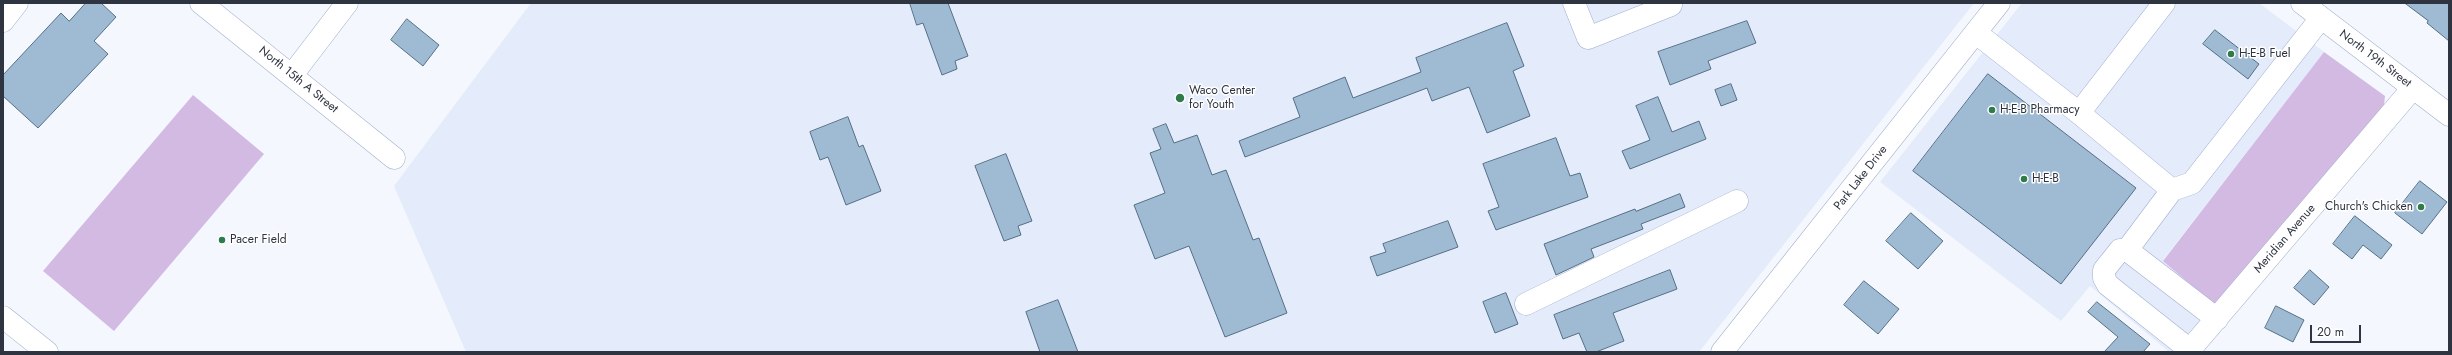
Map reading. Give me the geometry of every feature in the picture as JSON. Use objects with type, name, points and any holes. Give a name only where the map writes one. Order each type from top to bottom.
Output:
[{"type":"street","points":[[3,21],[18,3]]},
{"type":"street","name":"North 15th A Street","points":[[201,3],[394,158]]},
{"type":"street","points":[[292,75],[347,3]]},
{"type":"street","points":[[1574,3],[1588,38],[1671,5],[1670,3]]},
{"type":"street","name":"Park Lake Drive","points":[[1722,352],[1999,3]]},
{"type":"street","points":[[2079,113],[2164,3]]},
{"type":"street","name":"North 19th Street","points":[[2302,3],[2449,115]]},
{"type":"street","points":[[2126,250],[2172,190],[2192,183],[2321,18]]},
{"type":"street","points":[[1976,33],[2079,113],[2172,190]]},
{"type":"street","name":"Meridian Avenue","points":[[2189,351],[2413,88]]},
{"type":"street","points":[[1526,304],[1737,201]]},
{"type":"street","points":[[2189,351],[2108,285],[2104,278],[2104,270],[2120,250],[2126,250],[2217,319]]},
{"type":"street","points":[[3,317],[47,352]]},
{"type":"shaded area","name":"Waco Center for Youth","points":[[531,3],[1974,3],[1699,352],[466,352],[394,186]]},
{"type":"shaded area","points":[[2022,3],[2259,3],[2324,52],[2163,260],[2217,307],[2177,352],[2169,352],[2090,286],[2061,321],[1880,182]]},
{"type":"shaded area","points":[[2324,52],[2385,96],[2384,105],[2217,307],[2163,261]]},
{"type":"shaded area","points":[[193,95],[264,154],[114,331],[43,271]]},
{"type":"building","points":[[86,3],[101,3],[116,17],[94,41],[108,54],[38,128],[3,96],[3,75],[61,13],[69,21]]},
{"type":"building","points":[[910,3],[948,3],[968,56],[955,61],[957,69],[942,75],[923,23],[917,25]]},
{"type":"building","points":[[2405,3],[2449,3],[2449,41],[2427,23],[2428,21]]},
{"type":"building","points":[[407,19],[439,45],[423,66],[391,40]]},
{"type":"building","points":[[1747,21],[1756,43],[1708,61],[1711,69],[1670,85],[1658,52]]},
{"type":"building","points":[[1507,23],[1524,66],[1513,71],[1530,116],[1487,133],[1469,87],[1432,101],[1427,88],[1245,157],[1239,141],[1300,117],[1293,98],[1345,77],[1353,98],[1421,72],[1416,58]]},
{"type":"building","name":"H-E-B Fuel","points":[[2215,30],[2259,64],[2248,79],[2203,44]]},
{"type":"building","name":"H-E-B","points":[[1988,74],[2136,188],[2061,284],[1913,171]]},
{"type":"building","points":[[1731,84],[1737,100],[1721,106],[1715,90]]},
{"type":"building","points":[[1658,97],[1672,132],[1699,121],[1706,139],[1630,169],[1622,151],[1650,140],[1636,106]]},
{"type":"building","points":[[848,117],[859,147],[863,145],[881,191],[846,205],[828,157],[820,160],[810,132]]},
{"type":"building","points":[[1166,124],[1174,143],[1197,135],[1212,175],[1226,170],[1253,240],[1259,238],[1287,313],[1225,337],[1189,246],[1155,259],[1134,205],[1165,193],[1150,153],[1161,149],[1153,129]]},
{"type":"building","points":[[1556,138],[1570,176],[1580,173],[1588,197],[1496,230],[1488,211],[1499,207],[1483,164]]},
{"type":"building","points":[[1006,154],[1032,221],[1018,226],[1021,235],[1004,241],[975,166]]},
{"type":"building","name":"Church's Chicken","points":[[2420,181],[2447,202],[2422,234],[2395,213]]},
{"type":"building","points":[[1680,194],[1685,207],[1641,224],[1643,229],[1591,249],[1594,257],[1556,275],[1544,244],[1635,209],[1636,211]]},
{"type":"building","points":[[1911,213],[1943,241],[1918,269],[1886,241]]},
{"type":"building","points":[[2355,216],[2392,245],[2381,259],[2363,245],[2352,259],[2333,244]]},
{"type":"building","points":[[1448,221],[1458,247],[1377,276],[1370,257],[1386,252],[1383,244]]},
{"type":"building","points":[[1670,270],[1677,289],[1613,313],[1624,341],[1596,352],[1587,352],[1579,333],[1563,339],[1554,315]]},
{"type":"building","points":[[2310,270],[2329,287],[2314,305],[2294,288]]},
{"type":"building","points":[[1864,281],[1899,309],[1878,334],[1844,305]]},
{"type":"building","points":[[1506,293],[1518,324],[1495,333],[1483,302]]},
{"type":"building","points":[[1058,300],[1078,352],[1040,352],[1026,312]]},
{"type":"building","points":[[2097,302],[2150,344],[2143,352],[2104,352],[2118,337],[2088,312]]},
{"type":"building","points":[[2276,306],[2304,320],[2293,342],[2265,328]]},
{"type":"place","name":"H-E-B Fuel","points":[[2231,54]]},
{"type":"place","name":"Waco Center for Youth","points":[[1180,98]]},
{"type":"place","name":"H-E-B Pharmacy","points":[[1992,110]]},
{"type":"place","name":"H-E-B","points":[[2024,179]]},
{"type":"place","name":"Church's Chicken","points":[[2421,207]]},
{"type":"place","name":"Pacer Field","points":[[222,240]]}]
